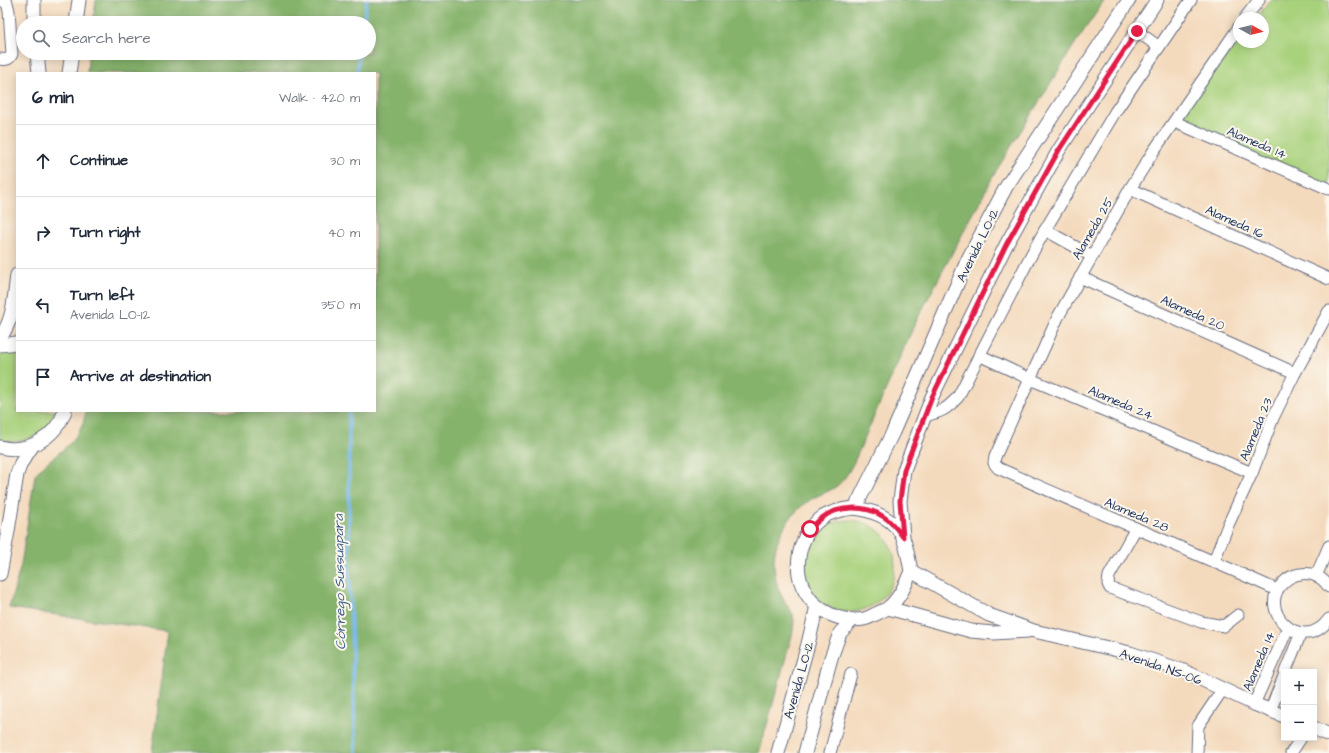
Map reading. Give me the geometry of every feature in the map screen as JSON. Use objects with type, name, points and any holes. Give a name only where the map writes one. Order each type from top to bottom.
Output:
[{"type":"street","points":[[0,0],[7,4],[10,11],[12,54],[10,58],[6,60],[0,59]]},
{"type":"street","points":[[34,0],[34,16]]},
{"type":"street","points":[[77,16],[79,0]]},
{"type":"street","name":"Avenida LO-12","points":[[855,508],[893,432],[968,259],[1006,187],[1129,0]]},
{"type":"street","name":"Avenida LO-12","points":[[903,537],[900,501],[904,470],[932,397],[1006,245],[1059,150],[1157,0]]},
{"type":"street","points":[[924,416],[948,408],[958,397],[1029,259],[1114,112],[1192,0]]},
{"type":"street","points":[[1250,12],[1259,0]]},
{"type":"street","points":[[1137,31],[1159,47]]},
{"type":"street","name":"Alameda 25","points":[[995,457],[1058,317],[1080,277],[1130,189],[1153,152],[1233,36]]},
{"type":"street","points":[[38,60],[39,72]]},
{"type":"street","points":[[69,72],[71,60]]},
{"type":"street","name":"Alameda 14","points":[[1175,122],[1329,188]]},
{"type":"street","name":"Alameda 16","points":[[1130,189],[1329,279]]},
{"type":"street","points":[[1045,230],[1092,256]]},
{"type":"street","name":"Alameda 20","points":[[1080,277],[1295,373]]},
{"type":"street","points":[[0,338],[11,318],[16,282]]},
{"type":"street","name":"Alameda 23","points":[[1214,561],[1228,525],[1252,473],[1273,418],[1295,373],[1329,311]]},
{"type":"street","points":[[0,345],[16,343]]},
{"type":"street","name":"Alameda 24","points":[[979,355],[1030,379],[1252,473]]},
{"type":"street","points":[[0,447],[17,449],[42,441],[60,422],[64,412]]},
{"type":"street","points":[[0,574],[17,474],[21,463],[33,445]]},
{"type":"street","name":"Alameda 28","points":[[995,457],[994,463],[998,468],[1214,561],[1277,590]]},
{"type":"street","points":[[855,508],[869,510],[883,516],[894,525],[903,537],[911,571],[898,597],[888,608],[865,619],[852,620],[833,616],[817,606],[806,593],[799,577],[798,560],[802,544],[810,529],[823,517],[838,510],[855,508]]},
{"type":"street","points":[[1136,528],[1109,576],[1108,584],[1110,588],[1207,624],[1224,626],[1238,615]]},
{"type":"street","points":[[1316,576],[1329,546]]},
{"type":"street","name":"Avenida NS-06","points":[[911,571],[989,615],[1034,631],[1130,653],[1184,672],[1281,715]]},
{"type":"street","points":[[1329,587],[1324,581],[1316,576],[1307,573],[1298,574],[1289,578],[1277,590],[1275,602],[1276,612],[1280,621],[1288,628],[1301,633],[1318,629],[1326,624],[1329,619]]},
{"type":"street","name":"Avenida LO-12","points":[[778,753],[817,606]]},
{"type":"street","name":"Avenida NS-06","points":[[888,608],[971,631],[993,633],[1034,631]]},
{"type":"street","name":"Avenida LO-12","points":[[805,753],[831,658],[840,633],[852,620]]},
{"type":"street","name":"Alameda 14","points":[[1254,704],[1288,628]]},
{"type":"street","points":[[1286,669],[1301,633]]},
{"type":"street","points":[[830,753],[851,674]]},
{"type":"street","points":[[1270,711],[1281,684]]},
{"type":"street","points":[[1197,753],[1198,726],[1223,689]]},
{"type":"street","points":[[1317,730],[1329,736]]},
{"type":"street","points":[[1291,753],[1299,741]]},
{"type":"green space","points":[[96,0],[1105,0],[1076,42],[996,171],[916,321],[848,473],[836,487],[810,500],[802,506],[790,519],[780,535],[775,552],[775,576],[781,595],[793,615],[794,627],[759,753],[152,753],[168,631],[9,608],[21,565],[35,475],[72,441],[83,423],[86,412],[376,412],[376,72],[87,72],[88,60],[376,60],[376,16],[94,16]]},
{"type":"green space","points":[[1271,0],[1329,0],[1329,189],[1175,122],[1233,48],[1269,48],[1269,12],[1261,12]]},
{"type":"green space","points":[[16,350],[16,412],[56,412],[53,419],[41,432],[26,440],[0,440],[0,352]]},
{"type":"green space","points":[[849,520],[867,523],[882,533],[892,548],[895,566],[892,584],[882,599],[867,609],[849,612],[831,609],[816,599],[806,584],[803,566],[806,548],[816,533],[831,523]]},
{"type":"waterway","name":"Córrego Sussuapara","points":[[364,16],[367,0]]},
{"type":"waterway","name":"Córrego Sussuapara","points":[[357,72],[358,60]]},
{"type":"waterway","name":"Córrego Sussuapara","points":[[349,412],[349,571],[356,753]]},
{"type":"route","points":[[810,529],[823,517],[838,510],[855,508],[869,510],[883,516],[894,525],[903,537],[900,501],[904,470],[932,397],[1006,245],[1059,150],[1137,31]]}]
